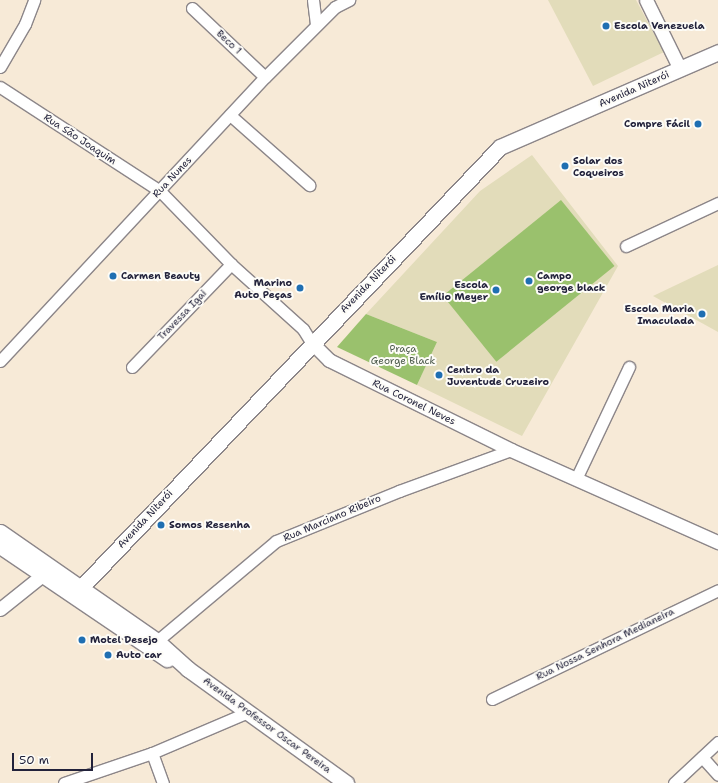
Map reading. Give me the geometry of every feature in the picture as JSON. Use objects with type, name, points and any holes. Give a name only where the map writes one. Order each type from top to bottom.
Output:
[{"type":"main road","name":"Avenida Niterói","points":[[77,591],[311,342],[500,147],[718,52]]},
{"type":"main road","name":"Avenida Professor Oscar Pereira","points":[[0,532],[155,652],[188,669]]},
{"type":"main road","name":"Avenida Professor Oscar Pereira","points":[[0,546],[49,571]]},
{"type":"main road","name":"Avenida Professor Oscar Pereira","points":[[77,591],[157,641],[188,669],[346,783]]},
{"type":"street","points":[[0,67],[25,24],[34,0]]},
{"type":"street","points":[[313,0],[316,25]]},
{"type":"street","name":"Rua Nunes","points":[[0,361],[316,25],[335,7],[349,0]]},
{"type":"street","points":[[646,0],[680,68]]},
{"type":"street","name":"Beco 1","points":[[192,8],[266,77]]},
{"type":"street","name":"Rua São Joaquim","points":[[0,87],[160,191]]},
{"type":"street","points":[[230,115],[309,185]]},
{"type":"street","name":"Rua Coronel Neves","points":[[160,191],[231,264],[303,329],[311,342],[329,360],[511,450],[718,542]]},
{"type":"street","points":[[626,246],[718,203]]},
{"type":"street","name":"Travessa Igai","points":[[132,367],[231,264]]},
{"type":"street","points":[[576,479],[629,366]]},
{"type":"street","name":"Rua Marciano Ribeiro","points":[[157,641],[276,542],[399,491],[511,450]]},
{"type":"street","points":[[0,610],[49,571]]},
{"type":"street","name":"Rua Nossa Senhora Medianeira","points":[[492,699],[718,590]]},
{"type":"street","points":[[64,783],[152,752],[248,712]]},
{"type":"street","points":[[674,783],[718,742]]},
{"type":"street","points":[[152,752],[163,783]]},
{"type":"street","points":[[702,757],[718,775]]},
{"type":"shaded area","name":"Escola Venezuela","points":[[548,0],[636,0],[664,52],[593,86]]},
{"type":"shaded area","name":"Escola Emílio Meyer","points":[[532,155],[618,266],[522,436],[417,385],[437,342],[366,314],[480,191]]},
{"type":"shaded area","name":"Escola Maria Imaculada","points":[[718,265],[718,332],[653,296]]},
{"type":"green space","name":"Campo george black","points":[[561,200],[614,266],[496,362],[443,296]]},
{"type":"green space","name":"Praça George Black","points":[[366,314],[437,342],[417,385],[337,347]]},
{"type":"place","name":"Escola Venezuela","points":[[606,26]]},
{"type":"place","name":"Compre Fácil","points":[[698,124]]},
{"type":"place","name":"Solar dos Coqueiros","points":[[565,166]]},
{"type":"place","name":"Carmen Beauty","points":[[113,276]]},
{"type":"place","name":"Campo george black","points":[[529,281]]},
{"type":"place","name":"Marino Auto Peças","points":[[300,288]]},
{"type":"place","name":"Escola Emílio Meyer","points":[[496,290]]},
{"type":"place","name":"Escola Maria Imaculada","points":[[702,314]]},
{"type":"place","name":"Centro da Juventude Cruzeiro","points":[[439,375]]},
{"type":"place","name":"Somos Resenha","points":[[161,525]]},
{"type":"place","name":"Motel Desejo","points":[[82,640]]},
{"type":"place","name":"Auto car","points":[[108,655]]}]
